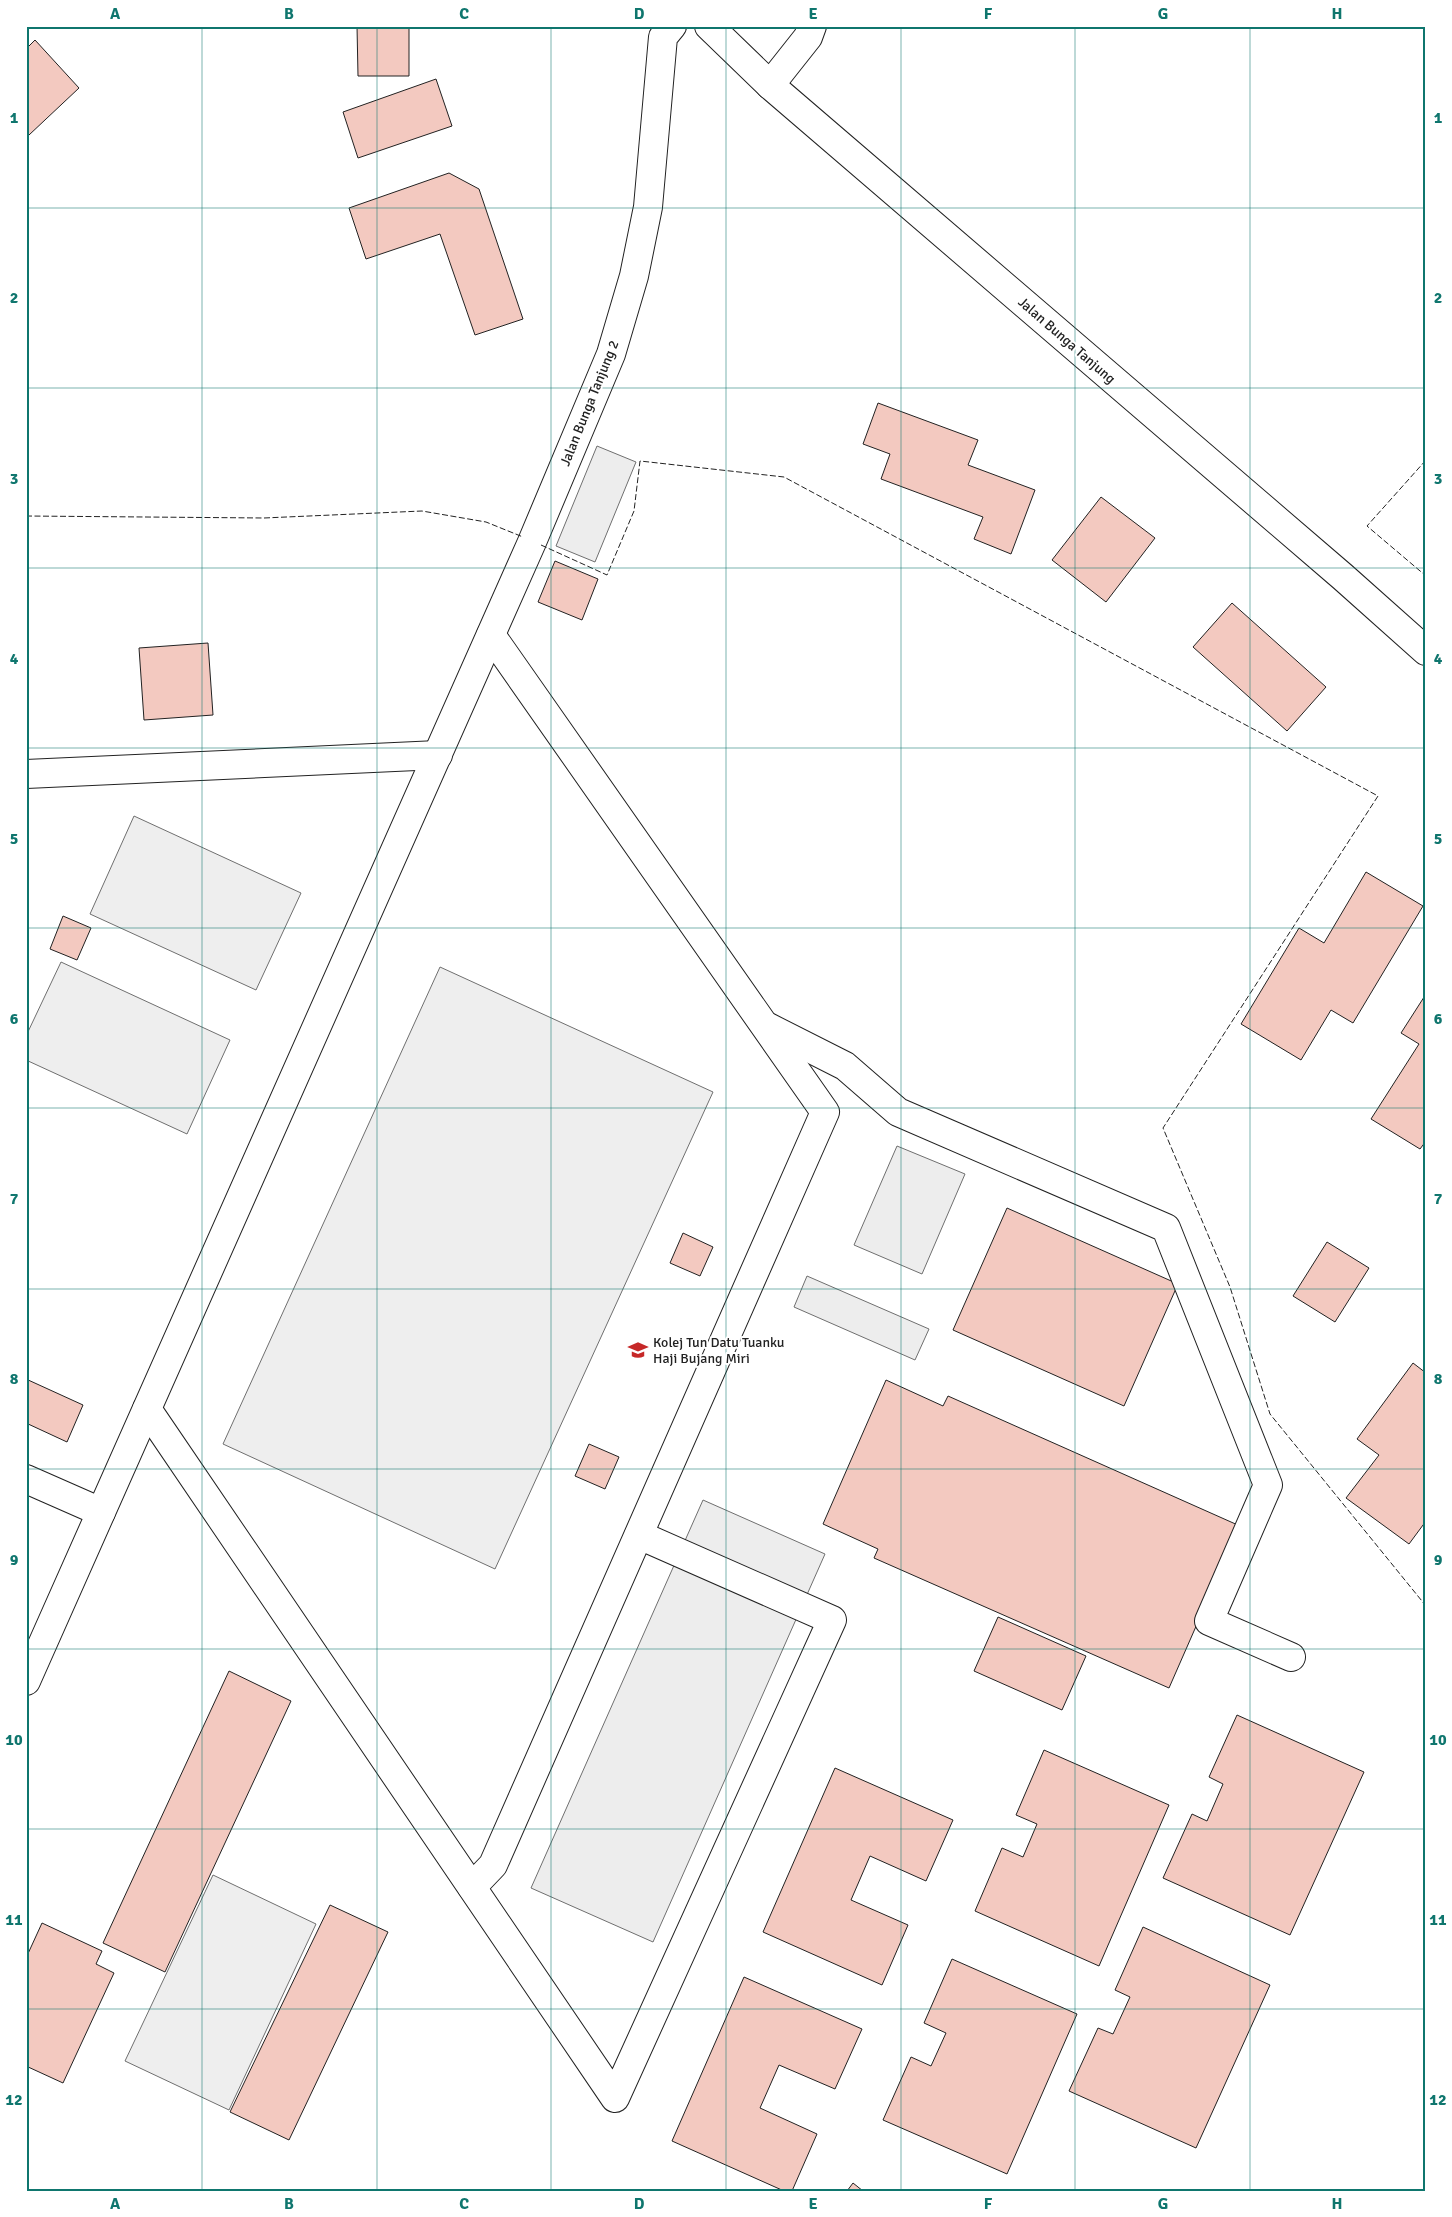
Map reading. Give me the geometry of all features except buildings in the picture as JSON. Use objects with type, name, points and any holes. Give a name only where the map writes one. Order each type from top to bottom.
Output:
[{"type":"street","name":"Jalan Bunga Tanjung 2","points":[[26,1682],[532,542],[611,354],[634,276],[648,207],[663,38],[672,26]]},
{"type":"street","name":"Jalan Bunga Tanjung","points":[[709,26],[770,85],[1426,651]]},
{"type":"street","points":[[770,85],[808,38],[812,26]]},
{"type":"street","points":[[472,1887],[493,1865],[825,1112],[491,635]]},
{"type":"street","points":[[26,774],[438,755]]},
{"type":"street","points":[[764,1024],[845,1066],[898,1112],[1166,1228],[1268,1485],[1209,1621],[1291,1657]]},
{"type":"street","points":[[147,1410],[615,2098],[832,1620],[639,1535]]},
{"type":"street","points":[[26,1479],[101,1512]]},
{"type":"shaded area","points":[[597,446],[636,462],[595,562],[556,546]]},
{"type":"shaded area","points":[[134,816],[301,893],[256,990],[90,914]]},
{"type":"shaded area","points":[[61,962],[230,1040],[187,1134],[26,1060],[26,1036]]},
{"type":"shaded area","points":[[440,967],[713,1092],[495,1569],[223,1444]]},
{"type":"shaded area","points":[[897,1146],[965,1174],[922,1274],[854,1245]]},
{"type":"shaded area","points":[[807,1276],[929,1329],[915,1360],[794,1307]]},
{"type":"shaded area","points":[[703,1500],[825,1554],[653,1942],[531,1888]]},
{"type":"shaded area","points":[[213,1875],[316,1924],[229,2110],[125,2061]]},
{"type":"fence","points":[[1426,460],[1367,526],[1426,576]]},
{"type":"fence","points":[[541,545],[607,575],[634,511],[640,461],[784,477],[1378,796],[1163,1128],[1230,1287],[1270,1414],[1426,1606]]},
{"type":"fence","points":[[26,516],[264,518],[422,511],[486,522],[523,537]]},
{"type":"place","name":"Kolej Tun Datu Tuanku Haji Bujang Miri","points":[[638,1350]]}]
